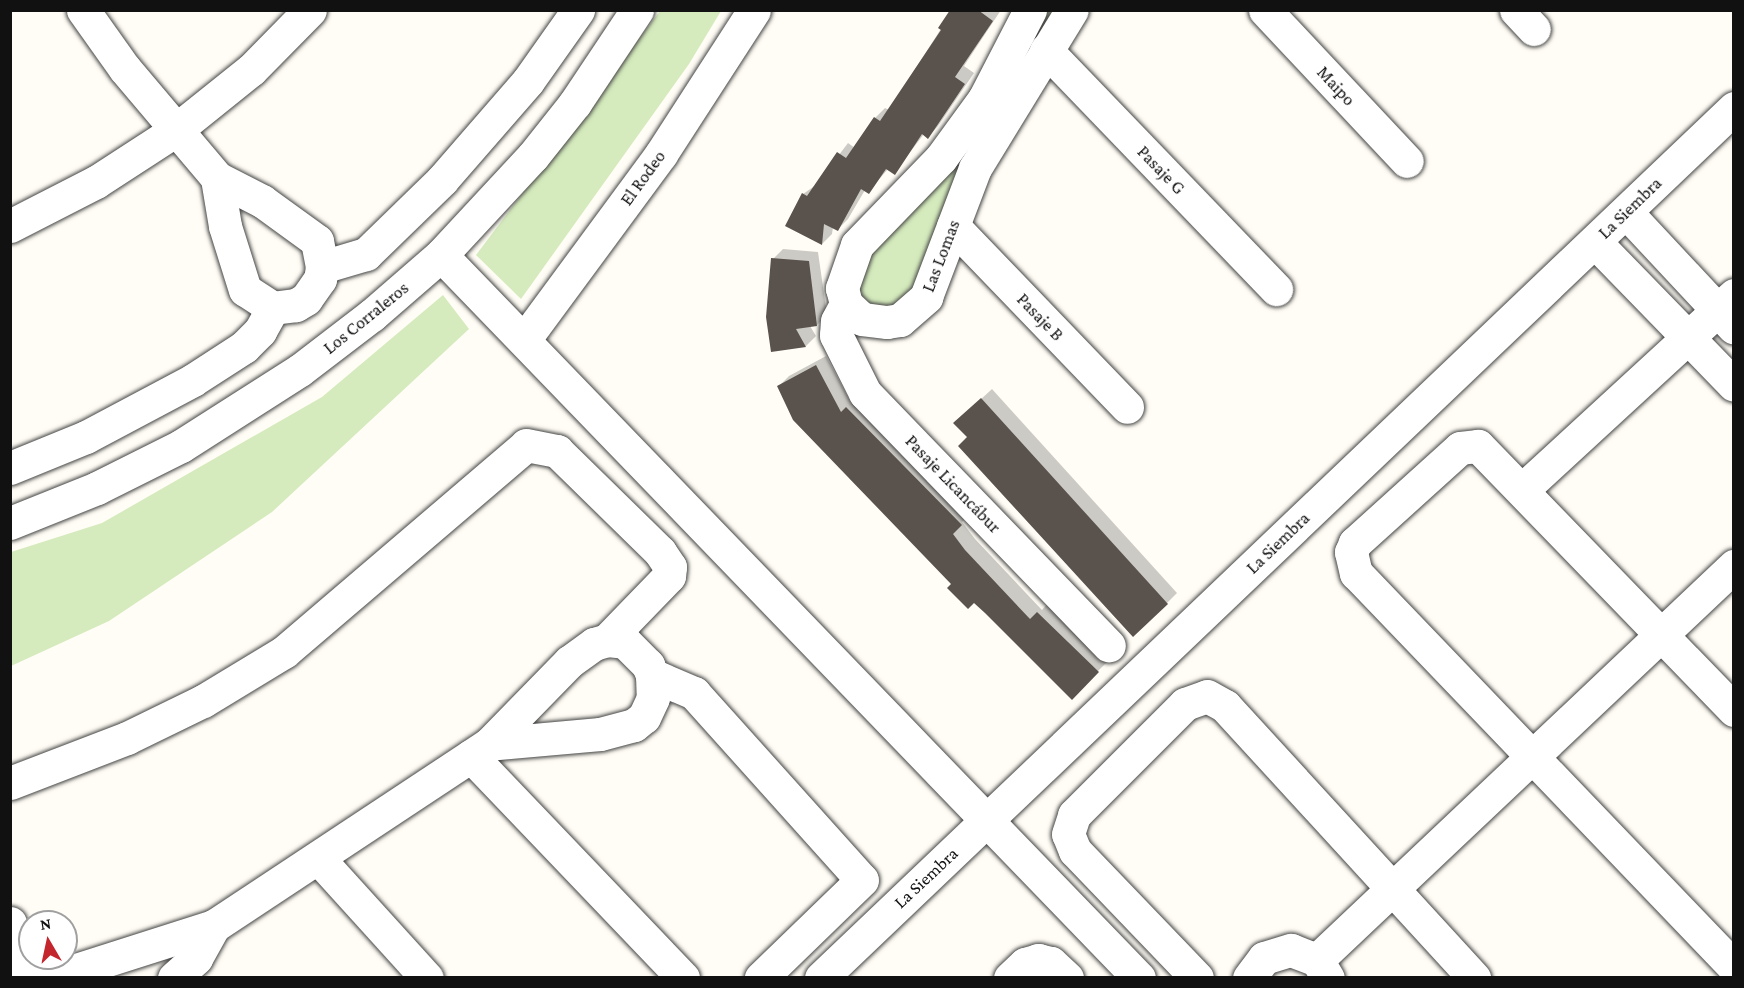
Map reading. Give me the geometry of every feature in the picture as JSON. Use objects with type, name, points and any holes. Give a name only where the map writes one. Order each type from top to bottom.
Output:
[{"type":"street","points":[[83,10],[125,69],[217,178],[262,201],[317,241],[322,267],[317,285],[306,299],[284,309],[273,308],[253,298],[240,280],[217,178]]},
{"type":"street","points":[[10,226],[96,182],[176,130],[252,70],[310,10]]},
{"type":"street","points":[[322,267],[366,254],[442,180],[528,81],[578,10]]},
{"type":"street","name":"Los Corraleros","points":[[10,523],[97,488],[222,422],[342,339],[441,255],[540,147],[637,10]]},
{"type":"street","name":"El Rodeo","points":[[524,339],[661,154],[754,10]]},
{"type":"street","name":"Las Lomas","points":[[1030,10],[996,105],[975,168],[926,297],[911,313],[900,320],[874,322],[862,319],[846,304],[842,280],[857,245],[996,105],[1046,50],[1072,10]]},
{"type":"street","name":"Maipo","points":[[1265,10],[1407,160]]},
{"type":"street","name":"Pasaje G","points":[[1046,50],[1276,289]]},
{"type":"street","name":"La Siembra","points":[[821,978],[1734,108]]},
{"type":"street","points":[[1522,490],[1687,337],[1728,311],[1626,212]]},
{"type":"street","name":"Pasaje B","points":[[953,226],[1127,407]]},
{"type":"street","points":[[1595,242],[1734,385]]},
{"type":"street","points":[[441,255],[988,819],[1139,978]]},
{"type":"street","name":"Pasaje Licancábur","points":[[846,304],[837,321],[836,335],[865,393],[1109,646]]},
{"type":"street","points":[[10,468],[86,437],[193,380],[244,347],[260,331],[273,308]]},
{"type":"street","points":[[10,783],[127,738],[203,701],[284,652],[526,445],[557,451],[660,552],[670,567],[669,576],[607,640],[580,652],[480,750],[318,858],[214,926],[119,968],[51,978]]},
{"type":"street","points":[[1734,710],[1483,450],[1466,445],[1355,543],[1350,561],[1356,573],[1734,967]]},
{"type":"street","points":[[1249,978],[1264,957],[1276,951],[1304,952],[1322,969],[1392,888],[1734,566]]},
{"type":"street","points":[[607,640],[625,642],[634,649],[652,675],[694,693],[862,880],[761,978]]},
{"type":"street","points":[[480,750],[600,734],[634,725],[649,708],[652,675]]},
{"type":"street","points":[[1197,978],[1075,851],[1068,834],[1074,815],[1191,699],[1207,696],[1225,706],[1474,978]]},
{"type":"street","points":[[480,750],[683,978]]},
{"type":"street","points":[[318,858],[427,978]]},
{"type":"street","points":[[10,923],[30,978]]},
{"type":"street","points":[[174,978],[196,958],[214,926]]},
{"type":"street","points":[[1010,978],[1025,964],[1038,960],[1051,963],[1067,978]]},
{"type":"green space","points":[[660,11],[721,11],[689,64],[521,299],[476,255]]},
{"type":"green space","points":[[1037,11],[1064,11],[924,283],[885,316],[852,301],[862,249]]},
{"type":"green space","points":[[443,295],[469,329],[272,512],[109,621],[11,666],[11,552],[102,523],[322,397]]},
{"type":"building","points":[[950,10],[978,10],[993,21],[955,77],[965,84],[928,139],[922,134],[895,175],[886,169],[869,194],[861,189],[838,231],[824,224],[822,245],[785,226],[802,193],[807,196],[837,152],[846,158],[874,117],[880,121],[941,30],[938,28]]},
{"type":"building","points":[[771,258],[809,261],[817,326],[796,329],[806,347],[771,352],[766,317]]},
{"type":"building","points":[[816,365],[841,412],[846,407],[962,525],[953,534],[965,550],[1030,619],[1037,612],[1099,672],[1072,700],[974,603],[968,609],[947,588],[951,584],[793,420],[777,386]]},
{"type":"building","points":[[981,398],[1168,604],[1133,637],[958,446],[967,437],[953,423]]}]
